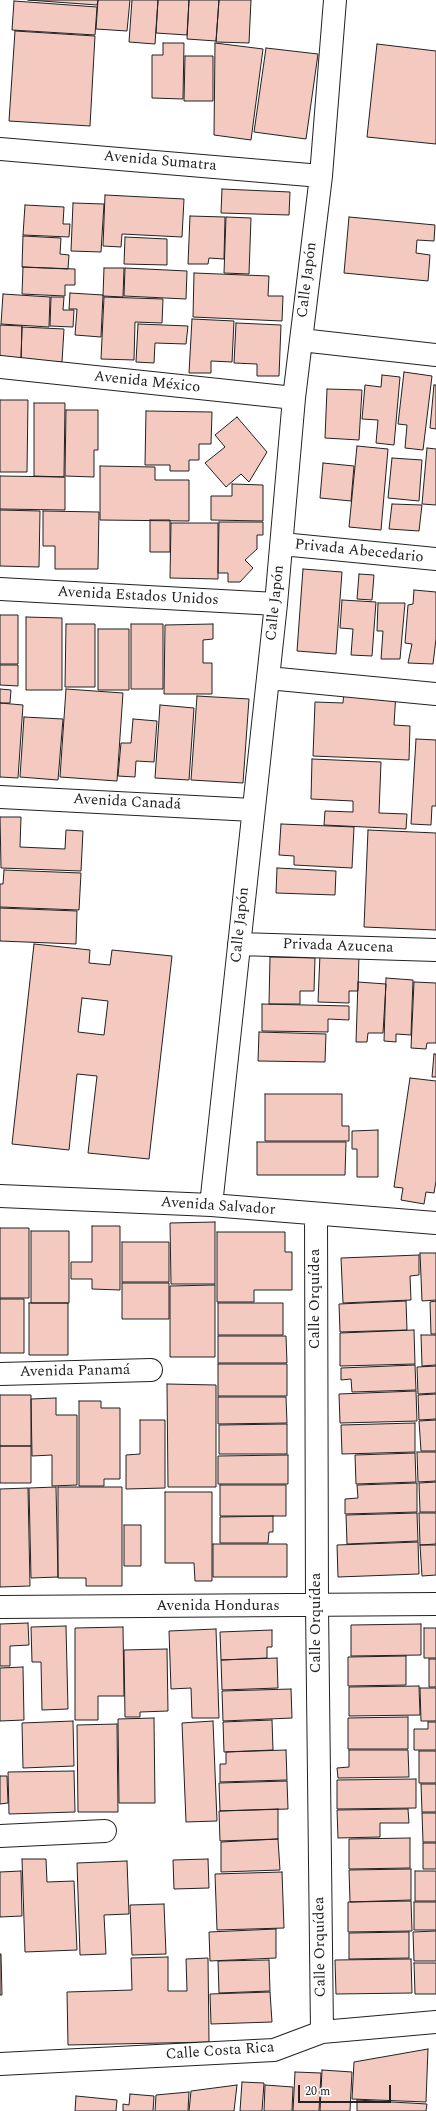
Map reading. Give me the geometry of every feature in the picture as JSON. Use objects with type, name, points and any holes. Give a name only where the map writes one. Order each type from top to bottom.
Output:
[{"type":"street","name":"Calle Japón","points":[[211,1205],[276,604],[294,398],[321,176],[335,0]]},
{"type":"street","name":"Avenida Sumatra","points":[[0,149],[321,176]]},
{"type":"street","points":[[301,340],[436,355]]},
{"type":"street","name":"Avenida México","points":[[0,368],[294,398]]},
{"type":"street","name":"Privada Abecedario","points":[[282,544],[436,559]]},
{"type":"street","name":"Avenida Estados Unidos","points":[[0,589],[276,604]]},
{"type":"street","points":[[268,678],[436,694]]},
{"type":"street","name":"Avenida Canadá","points":[[0,796],[253,810]]},
{"type":"street","name":"Privada Azucena","points":[[239,944],[436,950]]},
{"type":"street","name":"Avenida Salvador","points":[[0,1196],[211,1205],[436,1223]]},
{"type":"street","name":"Calle Orquídea","points":[[316,1214],[317,1606],[322,2032]]},
{"type":"street","name":"Avenida Panamá","points":[[0,1374],[151,1370]]},
{"type":"street","name":"Avenida Honduras","points":[[0,1607],[436,1604]]},
{"type":"street","points":[[0,1836],[106,1831]]},
{"type":"street","name":"Calle Costa Rica","points":[[0,2064],[274,2050],[322,2032],[436,2022]]},
{"type":"building","points":[[28,0],[98,0],[97,5]]},
{"type":"building","points":[[98,0],[130,0],[127,31],[96,29]]},
{"type":"building","points":[[132,0],[158,0],[155,44],[129,42]]},
{"type":"building","points":[[158,0],[189,0],[187,35],[156,33]]},
{"type":"building","points":[[189,0],[219,0],[216,41],[187,39]]},
{"type":"building","points":[[219,0],[251,0],[249,43],[216,42]]},
{"type":"building","points":[[14,1],[97,7],[95,35],[12,30]]},
{"type":"building","points":[[15,31],[95,36],[90,126],[9,121]]},
{"type":"building","points":[[163,43],[184,43],[183,99],[152,98],[152,55],[163,55]]},
{"type":"building","points":[[215,43],[263,49],[251,140],[214,135]]},
{"type":"building","points":[[377,44],[436,51],[436,144],[367,137]]},
{"type":"building","points":[[266,48],[318,54],[306,139],[254,132]]},
{"type":"building","points":[[185,56],[213,56],[213,101],[184,101]]},
{"type":"building","points":[[222,189],[290,192],[289,215],[221,213]]},
{"type":"building","points":[[105,195],[184,199],[182,237],[122,234],[121,247],[103,246]]},
{"type":"building","points":[[73,203],[104,204],[101,252],[71,251]]},
{"type":"building","points":[[25,205],[64,207],[63,224],[70,224],[69,237],[23,235]]},
{"type":"building","points":[[190,216],[225,217],[224,259],[209,258],[208,264],[188,264]]},
{"type":"building","points":[[226,217],[251,218],[249,274],[224,273]]},
{"type":"building","points":[[349,217],[435,225],[434,241],[417,240],[416,253],[430,255],[428,281],[344,273]]},
{"type":"building","points":[[23,236],[61,238],[60,254],[69,255],[68,269],[22,267]]},
{"type":"building","points":[[125,237],[167,239],[167,265],[124,264]]},
{"type":"building","points":[[23,267],[75,269],[75,285],[65,285],[65,296],[22,294]]},
{"type":"building","points":[[104,268],[124,268],[123,297],[103,296]]},
{"type":"building","points":[[125,268],[187,271],[186,299],[124,296]]},
{"type":"building","points":[[194,273],[269,276],[268,296],[283,296],[282,321],[193,317]]},
{"type":"building","points":[[70,293],[103,295],[101,337],[75,335],[77,309],[69,309]]},
{"type":"building","points":[[3,294],[50,297],[49,327],[1,324]]},
{"type":"building","points":[[51,297],[64,297],[63,310],[74,310],[73,327],[50,326]]},
{"type":"building","points":[[104,297],[163,299],[162,323],[135,322],[134,360],[101,359]]},
{"type":"building","points":[[192,319],[234,321],[232,362],[211,361],[211,373],[189,373]]},
{"type":"building","points":[[236,323],[281,325],[279,376],[257,376],[257,364],[234,363]]},
{"type":"building","points":[[138,324],[188,326],[186,344],[155,343],[154,363],[136,362]]},
{"type":"building","points":[[0,325],[22,326],[21,359],[0,358]]},
{"type":"building","points":[[22,327],[64,329],[62,362],[21,361]]},
{"type":"building","points":[[404,372],[432,376],[423,450],[405,448],[407,425],[398,424]]},
{"type":"building","points":[[382,375],[400,377],[394,445],[376,443],[378,420],[362,419],[365,385],[381,387]]},
{"type":"building","points":[[434,385],[436,385],[436,429],[430,428]]},
{"type":"building","points":[[327,389],[362,390],[359,440],[325,438]]},
{"type":"building","points":[[0,400],[28,400],[27,472],[0,472]]},
{"type":"building","points":[[34,403],[65,403],[64,477],[34,476]]},
{"type":"building","points":[[66,410],[98,410],[98,450],[94,450],[94,477],[65,476]]},
{"type":"building","points":[[146,411],[212,412],[211,444],[199,444],[199,460],[189,460],[189,471],[170,471],[170,465],[145,465]]},
{"type":"building","points":[[237,417],[267,452],[249,482],[241,474],[226,487],[205,463],[225,447],[215,435]]},
{"type":"building","points":[[357,446],[388,449],[381,530],[349,527]]},
{"type":"building","points":[[427,448],[436,449],[436,505],[422,504]]},
{"type":"building","points":[[392,458],[422,460],[419,501],[388,498]]},
{"type":"building","points":[[323,463],[354,466],[351,501],[320,498]]},
{"type":"building","points":[[100,466],[155,467],[155,480],[189,480],[189,521],[100,520]]},
{"type":"building","points":[[0,476],[65,477],[65,510],[0,509]]},
{"type":"building","points":[[232,484],[263,485],[263,521],[211,520],[211,496],[232,496]]},
{"type":"building","points":[[392,504],[422,505],[419,531],[389,529]]},
{"type":"building","points":[[0,510],[40,511],[39,567],[0,566]]},
{"type":"building","points":[[43,511],[99,512],[98,569],[55,569],[55,546],[43,546]]},
{"type":"building","points":[[150,520],[170,520],[170,552],[150,552]]},
{"type":"building","points":[[219,522],[263,522],[263,535],[257,535],[257,549],[245,560],[253,568],[240,582],[228,582],[228,573],[218,573]]},
{"type":"building","points":[[171,523],[218,523],[218,579],[170,578]]},
{"type":"building","points":[[303,569],[342,572],[336,654],[297,651]]},
{"type":"building","points":[[359,574],[374,575],[372,600],[357,599]]},
{"type":"building","points":[[414,590],[436,592],[436,639],[433,664],[408,663],[412,644],[405,643],[408,605],[413,604]]},
{"type":"building","points":[[342,600],[376,602],[372,656],[351,655],[353,629],[340,628]]},
{"type":"building","points":[[378,603],[405,603],[400,659],[381,659],[383,631],[377,631]]},
{"type":"building","points":[[0,615],[18,615],[18,664],[0,664]]},
{"type":"building","points":[[26,617],[62,618],[62,690],[26,690]]},
{"type":"building","points":[[66,624],[95,624],[95,687],[65,687]]},
{"type":"building","points":[[131,624],[163,624],[163,689],[131,689]]},
{"type":"building","points":[[213,624],[213,639],[203,640],[203,663],[212,663],[212,694],[164,694],[165,625]]},
{"type":"building","points":[[98,629],[129,629],[129,690],[98,690]]},
{"type":"building","points":[[0,665],[18,665],[18,686],[0,685]]},
{"type":"building","points":[[0,689],[11,690],[10,703],[0,703]]},
{"type":"building","points":[[66,689],[123,693],[117,781],[60,777]]},
{"type":"building","points":[[344,690],[396,692],[394,725],[410,726],[409,760],[313,756],[315,702],[343,703]]},
{"type":"building","points":[[197,696],[249,699],[243,783],[191,780]]},
{"type":"building","points":[[0,703],[23,705],[18,778],[0,777]]},
{"type":"building","points":[[160,705],[194,708],[189,780],[155,778]]},
{"type":"building","points":[[24,717],[63,719],[58,780],[20,777]]},
{"type":"building","points":[[133,719],[157,721],[154,762],[136,761],[135,777],[118,776],[121,743],[131,743]]},
{"type":"building","points":[[416,739],[436,740],[436,806],[432,806],[431,825],[411,824]]},
{"type":"building","points":[[312,759],[381,762],[379,813],[407,814],[406,829],[324,825],[325,811],[353,812],[353,801],[311,799]]},
{"type":"building","points":[[0,817],[21,817],[20,847],[65,849],[66,830],[83,831],[81,871],[1,868]]},
{"type":"building","points":[[281,824],[354,827],[352,868],[294,865],[294,856],[279,855]]},
{"type":"building","points":[[368,830],[436,833],[436,930],[364,927]]},
{"type":"building","points":[[277,868],[336,871],[335,895],[276,893]]},
{"type":"building","points":[[4,870],[81,873],[79,910],[0,907],[0,884],[3,884]]},
{"type":"building","points":[[0,908],[77,911],[76,944],[0,941]]},
{"type":"building","points":[[34,944],[90,950],[89,963],[110,965],[112,950],[172,956],[149,1159],[88,1153],[97,1076],[77,1074],[69,1150],[12,1144]],"holes":[[[82,998],[108,1001],[104,1035],[78,1032]]]},
{"type":"building","points":[[320,954],[359,955],[358,991],[349,991],[349,1003],[318,1002]]},
{"type":"building","points":[[270,957],[315,958],[314,991],[300,991],[300,1004],[269,1004]]},
{"type":"building","points":[[386,978],[413,980],[411,1035],[396,1034],[396,1042],[384,1041]]},
{"type":"building","points":[[358,982],[386,984],[383,1033],[368,1033],[367,1042],[356,1042]]},
{"type":"building","points":[[414,982],[436,983],[436,1043],[427,1043],[426,1049],[411,1048]]},
{"type":"building","points":[[262,1004],[349,1006],[349,1020],[328,1019],[328,1032],[262,1031]]},
{"type":"building","points":[[259,1032],[326,1034],[325,1062],[258,1061]]},
{"type":"building","points":[[434,1054],[436,1054],[436,1077],[432,1077]]},
{"type":"building","points":[[410,1078],[436,1081],[436,1181],[434,1193],[426,1192],[424,1204],[401,1200],[403,1188],[394,1187]]},
{"type":"building","points":[[265,1094],[342,1094],[342,1126],[349,1126],[349,1141],[265,1141]]},
{"type":"building","points":[[378,1130],[378,1177],[357,1177],[357,1149],[352,1149],[352,1131]]},
{"type":"building","points":[[257,1142],[346,1142],[345,1175],[257,1175]]},
{"type":"building","points":[[215,1222],[215,1284],[171,1284],[170,1223]]},
{"type":"building","points":[[92,1226],[120,1226],[120,1290],[92,1289],[92,1279],[71,1279],[71,1262],[92,1262]]},
{"type":"building","points":[[0,1228],[29,1228],[29,1298],[0,1298]]},
{"type":"building","points":[[31,1231],[69,1231],[69,1303],[31,1303]]},
{"type":"building","points":[[217,1232],[285,1232],[285,1252],[292,1252],[292,1290],[254,1290],[254,1302],[217,1302]]},
{"type":"building","points":[[122,1242],[169,1242],[169,1282],[122,1282]]},
{"type":"building","points":[[420,1253],[436,1253],[436,1300],[422,1301]]},
{"type":"building","points":[[419,1255],[419,1275],[410,1276],[411,1300],[343,1303],[341,1258]]},
{"type":"building","points":[[122,1283],[169,1283],[169,1319],[122,1319]]},
{"type":"building","points":[[215,1285],[215,1357],[170,1357],[170,1286]]},
{"type":"building","points":[[0,1299],[24,1299],[24,1353],[0,1353]]},
{"type":"building","points":[[406,1301],[407,1330],[340,1332],[339,1304]]},
{"type":"building","points":[[436,1301],[436,1334],[431,1334],[430,1302]]},
{"type":"building","points":[[29,1303],[68,1303],[68,1355],[29,1355]]},
{"type":"building","points":[[218,1303],[283,1303],[283,1335],[218,1335]]},
{"type":"building","points":[[414,1330],[415,1364],[340,1366],[340,1333]]},
{"type":"building","points":[[421,1335],[436,1335],[436,1365],[422,1366]]},
{"type":"building","points":[[218,1336],[286,1336],[287,1363],[218,1363]]},
{"type":"building","points":[[218,1364],[287,1364],[287,1396],[218,1396]]},
{"type":"building","points":[[415,1365],[416,1390],[352,1392],[351,1379],[341,1380],[341,1368]]},
{"type":"building","points":[[436,1366],[436,1393],[418,1394],[417,1367]]},
{"type":"building","points":[[167,1384],[216,1385],[216,1487],[168,1487]]},
{"type":"building","points":[[416,1391],[417,1421],[340,1423],[339,1394]]},
{"type":"building","points":[[436,1394],[436,1419],[419,1420],[418,1395]]},
{"type":"building","points":[[0,1395],[31,1395],[31,1446],[0,1446]]},
{"type":"building","points":[[218,1397],[286,1397],[287,1423],[218,1424]]},
{"type":"building","points":[[56,1398],[56,1415],[77,1415],[77,1485],[52,1486],[52,1455],[32,1456],[31,1399]]},
{"type":"building","points":[[79,1401],[101,1401],[101,1408],[120,1408],[120,1479],[104,1479],[104,1486],[79,1486]]},
{"type":"building","points":[[140,1420],[165,1420],[165,1488],[126,1489],[126,1455],[140,1454]]},
{"type":"building","points":[[436,1420],[436,1451],[421,1451],[419,1421]]},
{"type":"building","points":[[415,1423],[415,1452],[342,1454],[341,1425]]},
{"type":"building","points":[[287,1424],[287,1454],[219,1454],[219,1425]]},
{"type":"building","points":[[0,1446],[31,1446],[31,1483],[0,1483]]},
{"type":"building","points":[[417,1452],[436,1452],[436,1481],[418,1482]]},
{"type":"building","points":[[415,1453],[416,1482],[356,1484],[355,1455]]},
{"type":"building","points":[[288,1455],[288,1484],[218,1484],[218,1456]]},
{"type":"building","points":[[436,1482],[436,1512],[420,1512],[419,1483]]},
{"type":"building","points":[[417,1483],[417,1512],[345,1514],[345,1499],[358,1498],[357,1485]]},
{"type":"building","points":[[220,1485],[286,1485],[286,1516],[220,1516]]},
{"type":"building","points":[[56,1487],[58,1577],[31,1578],[29,1488]]},
{"type":"building","points":[[58,1487],[122,1487],[122,1586],[86,1586],[86,1578],[58,1578]]},
{"type":"building","points":[[28,1488],[30,1586],[0,1587],[0,1489]]},
{"type":"building","points":[[165,1492],[212,1492],[212,1581],[195,1581],[194,1563],[165,1563]]},
{"type":"building","points":[[417,1513],[418,1541],[347,1544],[346,1515]]},
{"type":"building","points":[[419,1513],[436,1513],[436,1544],[420,1545]]},
{"type":"building","points":[[273,1516],[273,1532],[269,1532],[268,1543],[220,1543],[220,1517]]},
{"type":"building","points":[[124,1525],[141,1525],[141,1566],[124,1566]]},
{"type":"building","points":[[418,1542],[419,1574],[338,1577],[337,1545]]},
{"type":"building","points":[[213,1544],[287,1544],[287,1577],[213,1577]]},
{"type":"building","points":[[420,1545],[436,1545],[436,1575],[422,1576]]},
{"type":"building","points":[[28,1623],[29,1645],[10,1646],[10,1666],[0,1666],[0,1624]]},
{"type":"building","points":[[421,1624],[421,1655],[351,1656],[351,1625]]},
{"type":"building","points":[[66,1626],[68,1709],[42,1710],[41,1662],[32,1662],[31,1627]]},
{"type":"building","points":[[123,1627],[124,1696],[98,1696],[98,1720],[75,1720],[75,1628]]},
{"type":"building","points":[[424,1628],[436,1628],[436,1658],[424,1658]]},
{"type":"building","points":[[216,1629],[219,1718],[192,1718],[191,1688],[171,1689],[169,1631]]},
{"type":"building","points":[[272,1630],[272,1647],[267,1647],[267,1658],[221,1660],[220,1632]]},
{"type":"building","points":[[167,1649],[168,1711],[140,1712],[140,1717],[125,1717],[124,1650]]},
{"type":"building","points":[[406,1656],[406,1685],[348,1686],[348,1657]]},
{"type":"building","points":[[277,1658],[278,1688],[222,1690],[221,1660]]},
{"type":"building","points":[[429,1659],[436,1659],[436,1687],[429,1687]]},
{"type":"building","points":[[23,1667],[24,1720],[0,1721],[0,1668]]},
{"type":"building","points":[[419,1686],[420,1715],[349,1716],[349,1687]]},
{"type":"building","points":[[420,1688],[436,1688],[436,1721],[421,1721]]},
{"type":"building","points":[[291,1689],[292,1718],[223,1721],[222,1691]]},
{"type":"building","points":[[408,1717],[408,1749],[348,1749],[348,1718]]},
{"type":"building","points":[[154,1718],[155,1803],[119,1803],[118,1719]]},
{"type":"building","points":[[272,1720],[273,1750],[224,1752],[223,1722]]},
{"type":"building","points":[[73,1721],[74,1766],[23,1768],[22,1723]]},
{"type":"building","points":[[213,1721],[217,1821],[186,1822],[182,1723]]},
{"type":"building","points":[[428,1722],[436,1722],[436,1750],[414,1750],[414,1729],[428,1729]]},
{"type":"building","points":[[117,1724],[118,1812],[78,1812],[77,1725]]},
{"type":"building","points":[[286,1750],[287,1780],[220,1782],[220,1764],[226,1764],[226,1752]]},
{"type":"building","points":[[349,1750],[408,1750],[409,1777],[338,1778],[337,1768],[349,1767]]},
{"type":"building","points":[[419,1751],[436,1751],[436,1783],[419,1783]]},
{"type":"building","points":[[74,1771],[75,1812],[9,1814],[8,1772]]},
{"type":"building","points":[[0,1776],[7,1776],[8,1803],[0,1804]]},
{"type":"building","points":[[416,1779],[416,1808],[337,1809],[337,1780]]},
{"type":"building","points":[[287,1781],[288,1809],[220,1811],[219,1783]]},
{"type":"building","points":[[421,1784],[436,1784],[436,1812],[422,1812]]},
{"type":"building","points":[[278,1809],[278,1839],[220,1841],[219,1811]]},
{"type":"building","points":[[408,1809],[409,1823],[380,1823],[380,1837],[338,1838],[337,1810]]},
{"type":"building","points":[[422,1813],[436,1813],[436,1842],[423,1842]]},
{"type":"building","points":[[410,1838],[410,1868],[349,1869],[349,1839]]},
{"type":"building","points":[[278,1839],[280,1870],[221,1872],[221,1842]]},
{"type":"building","points":[[423,1843],[436,1843],[436,1869],[423,1869]]},
{"type":"building","points":[[22,1859],[46,1859],[47,1882],[74,1881],[77,1950],[25,1952]]},
{"type":"building","points":[[208,1859],[209,1888],[174,1889],[173,1860]]},
{"type":"building","points":[[127,1861],[129,1914],[104,1915],[106,1954],[80,1955],[77,1863]]},
{"type":"building","points":[[411,1869],[411,1900],[350,1902],[349,1870]]},
{"type":"building","points":[[21,1871],[22,1916],[0,1917],[0,1872]]},
{"type":"building","points":[[415,1871],[436,1871],[436,1901],[415,1901]]},
{"type":"building","points":[[282,1872],[284,1928],[217,1930],[215,1874]]},
{"type":"building","points":[[411,1901],[412,1931],[348,1932],[348,1902]]},
{"type":"building","points":[[414,1902],[436,1902],[436,1930],[414,1930]]},
{"type":"building","points":[[164,1904],[166,1954],[132,1955],[130,1905]]},
{"type":"building","points":[[276,1929],[276,1958],[210,1961],[209,1932]]},
{"type":"building","points":[[436,1931],[436,1961],[414,1961],[413,1932]]},
{"type":"building","points":[[409,1932],[409,1958],[349,1959],[349,1933]]},
{"type":"building","points":[[1,1954],[2,1995],[0,1995]]},
{"type":"building","points":[[168,1957],[168,1991],[187,1991],[186,1959],[208,1958],[209,2042],[68,2045],[67,1992],[132,1990],[131,1958]]},
{"type":"building","points":[[411,1959],[412,1993],[336,1994],[335,1960]]},
{"type":"building","points":[[269,1960],[270,1991],[219,1993],[218,1961]]},
{"type":"building","points":[[414,1963],[436,1963],[436,1994],[415,1994]]},
{"type":"building","points":[[270,1992],[272,2022],[211,2024],[210,1994]]},
{"type":"building","points":[[428,2049],[426,2102],[352,2099],[354,2062]]},
{"type":"building","points":[[322,2070],[352,2072],[350,2111],[320,2111]]},
{"type":"building","points":[[295,2072],[321,2073],[319,2111],[293,2111]]},
{"type":"building","points":[[242,2082],[264,2083],[262,2111],[240,2111]]},
{"type":"building","points":[[237,2085],[234,2111],[189,2111],[191,2091]]},
{"type":"building","points":[[265,2085],[293,2087],[292,2111],[264,2111]]},
{"type":"building","points":[[189,2092],[188,2111],[155,2111],[156,2095]]},
{"type":"building","points":[[130,2094],[154,2096],[153,2111],[123,2111],[123,2104],[129,2105]]},
{"type":"building","points":[[76,2096],[117,2100],[116,2111],[75,2111]]},
{"type":"building","points":[[357,2100],[427,2104],[426,2111],[357,2111]]}]
